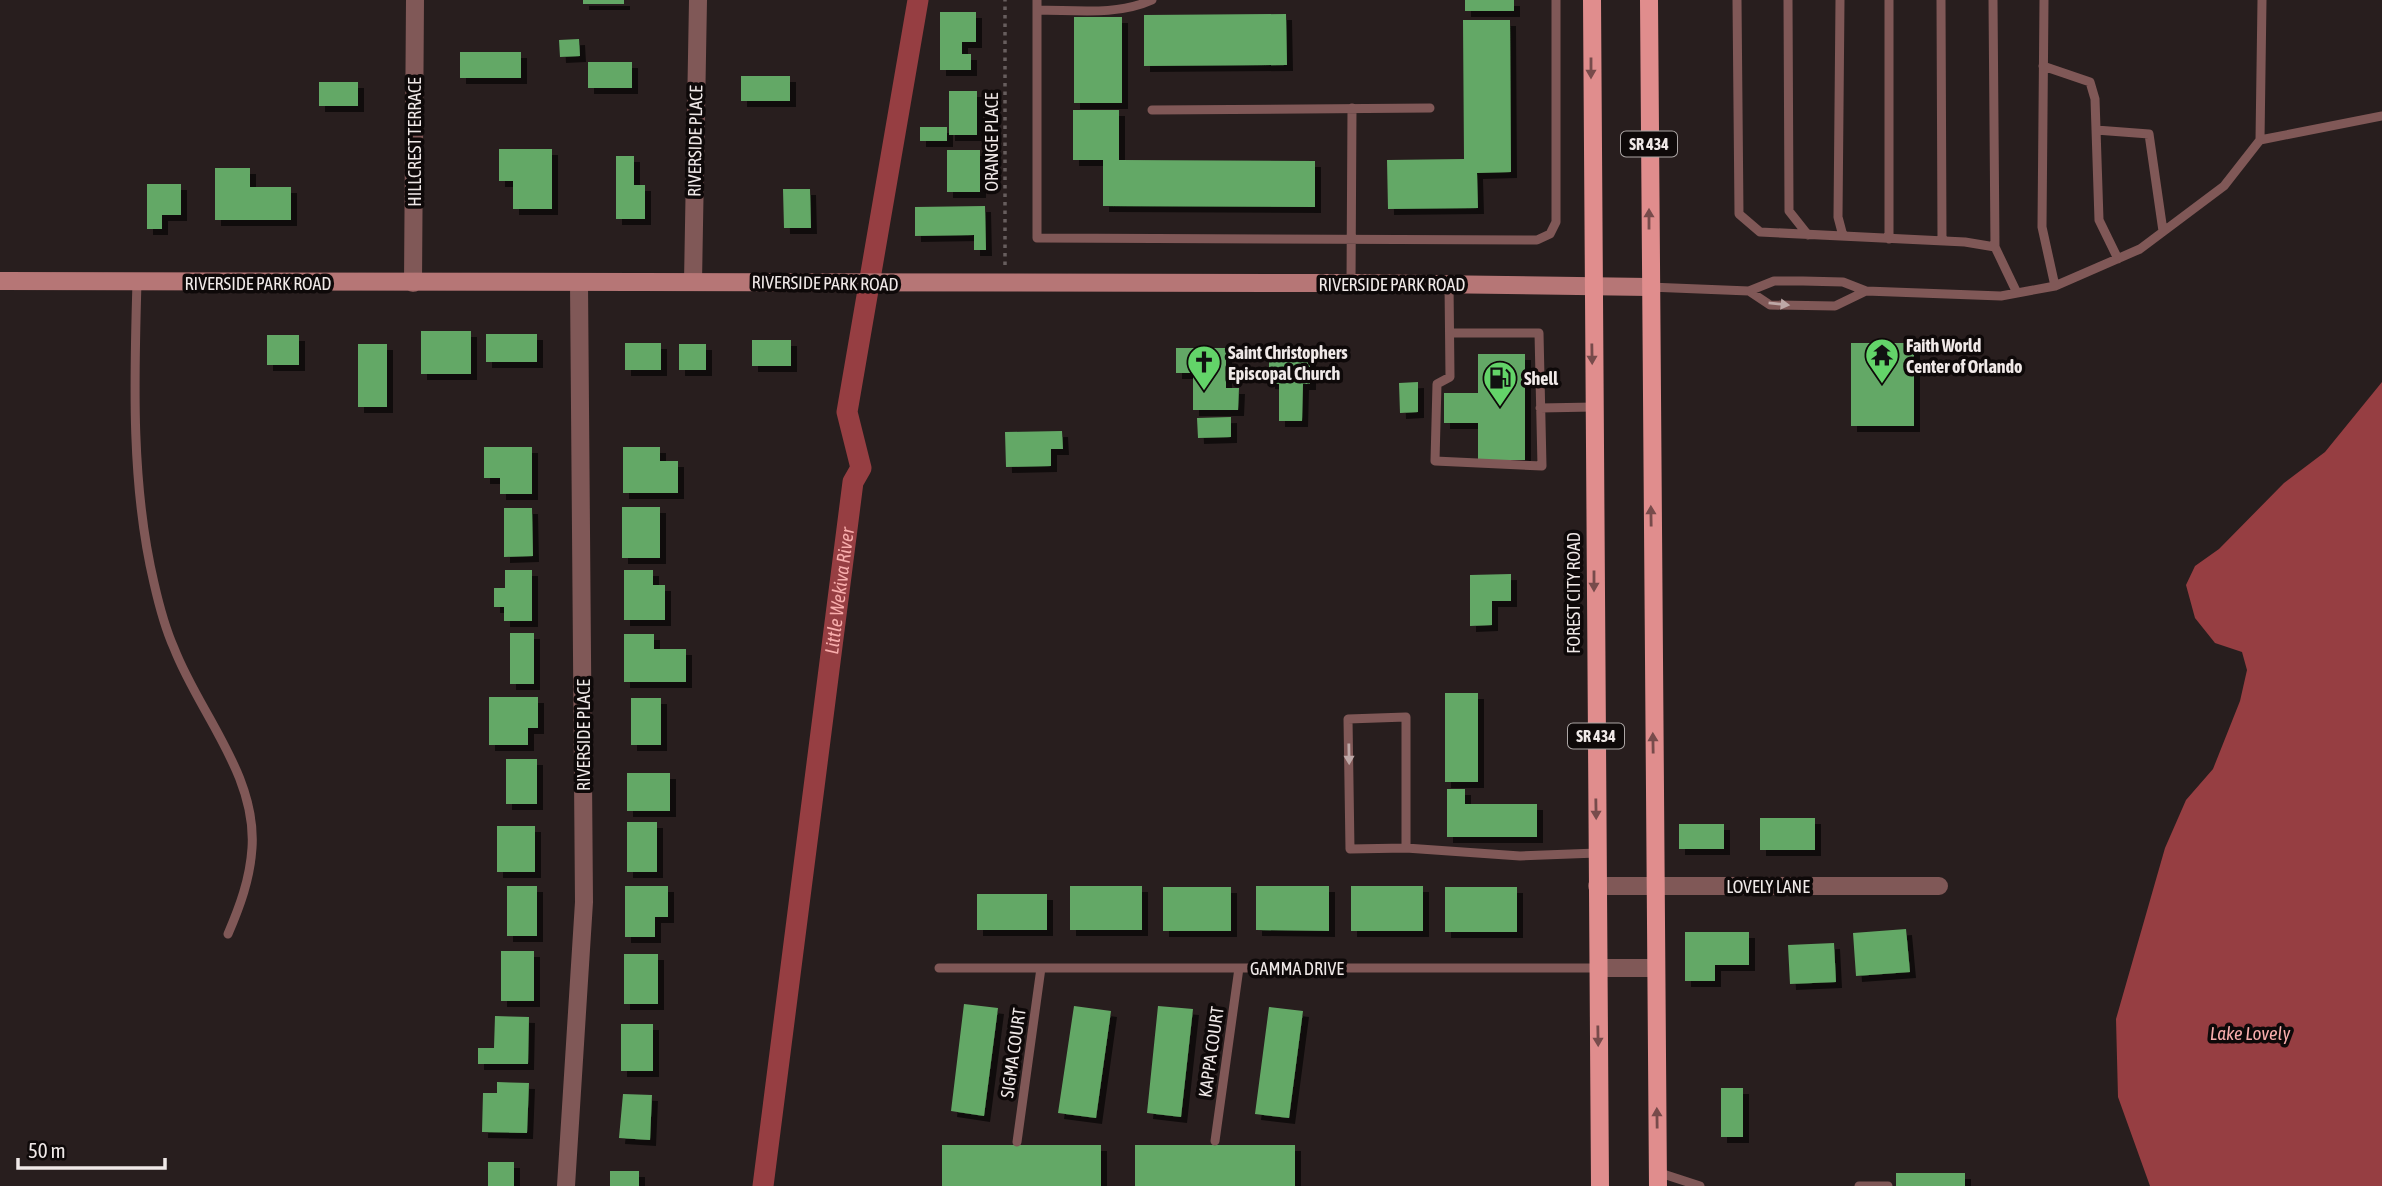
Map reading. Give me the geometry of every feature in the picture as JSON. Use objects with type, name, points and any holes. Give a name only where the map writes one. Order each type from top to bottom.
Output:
[{"type":"main road","name":"FOREST CITY ROAD","points":[[1592,0],[1591,285],[1600,1186]]},
{"type":"main road","name":"SR 434","points":[[1649,0],[1649,287],[1658,1179]]},
{"type":"street","name":"HILLCREST TERRACE","points":[[413,284],[415,0]]},
{"type":"street","name":"RIVERSIDE PLACE","points":[[693,282],[698,0]]},
{"type":"street","name":"RIVERSIDE PARK ROAD","points":[[0,281],[413,284],[1449,284],[1649,287]]},
{"type":"street","name":"RIVERSIDE PLACE","points":[[566,1186],[584,902],[579,284]]},
{"type":"street","name":"LOVELY LANE","points":[[1597,886],[1939,887]]},
{"type":"street","name":"GAMMA DRIVE","points":[[1598,968],[1655,968]]},
{"type":"lane","points":[[1152,0],[1135,8],[1116,11],[1037,5],[1037,238],[1537,240],[1550,234],[1556,222],[1556,0]]},
{"type":"lane","points":[[1737,0],[1739,214],[1760,232],[1942,241],[1996,247]]},
{"type":"lane","points":[[1788,0],[1789,211],[1808,235]]},
{"type":"lane","points":[[1840,0],[1838,217],[1843,236]]},
{"type":"lane","points":[[1889,0],[1889,239]]},
{"type":"lane","points":[[1941,0],[1942,241]]},
{"type":"lane","points":[[1993,0],[1996,247],[2017,293]]},
{"type":"lane","points":[[2043,0],[2042,227],[2055,286]]},
{"type":"lane","points":[[1649,287],[1749,291],[1774,281],[1843,282],[1866,291],[2001,296],[2055,286],[2140,249],[2224,186],[2260,140],[2262,0]]},
{"type":"lane","points":[[2043,66],[2090,82],[2095,99],[2099,220],[2118,259]]},
{"type":"lane","points":[[1351,284],[1352,108]]},
{"type":"lane","points":[[1153,110],[1430,108]]},
{"type":"lane","points":[[2260,140],[2382,116]]},
{"type":"lane","points":[[2096,130],[2149,134],[2163,232]]},
{"type":"lane","points":[[137,282],[138,464],[144,535],[154,583],[174,649],[234,767],[251,818],[252,848],[246,890],[228,934]]},
{"type":"lane","points":[[1449,284],[1452,333],[1450,377],[1437,384],[1435,461],[1542,466],[1539,333],[1452,333]]},
{"type":"lane","points":[[1749,291],[1770,305],[1835,306],[1866,291]]},
{"type":"lane","points":[[1540,408],[1594,407]]},
{"type":"lane","points":[[1406,848],[1406,717],[1348,719],[1350,849],[1406,848],[1520,856],[1597,853]]},
{"type":"lane","name":"GAMMA DRIVE","points":[[939,968],[1598,968]]},
{"type":"lane","name":"SIGMA COURT","points":[[1017,1142],[1041,968]]},
{"type":"lane","name":"KAPPA COURT","points":[[1214,1141],[1239,968]]},
{"type":"lane","points":[[1658,1179],[1700,1186]]},
{"type":"lane","points":[[1859,1186],[1888,1186]]},
{"type":"path","name":"ORANGE PLACE","points":[[1005,0],[1005,285]]},
{"type":"water","name":"Lake Lovely","points":[[2382,382],[2382,1186],[2150,1186],[2118,1097],[2116,1019],[2165,848],[2186,800],[2213,769],[2240,701],[2247,670],[2242,652],[2215,643],[2195,618],[2186,585],[2195,566],[2219,549],[2284,483],[2325,452]]},
{"type":"building","points":[[583,0],[624,0],[624,4],[583,4]]},
{"type":"building","points":[[1465,0],[1514,0],[1514,11],[1465,11]]},
{"type":"building","points":[[940,12],[976,12],[976,42],[962,42],[962,54],[971,54],[971,70],[940,70]]},
{"type":"building","points":[[1286,14],[1287,65],[1144,66],[1144,15]]},
{"type":"building","points":[[1074,17],[1122,17],[1122,103],[1074,103]]},
{"type":"building","points":[[1463,20],[1510,20],[1511,172],[1477,173],[1478,208],[1388,209],[1387,160],[1464,159]]},
{"type":"building","points":[[579,39],[580,56],[560,57],[559,40]]},
{"type":"building","points":[[460,52],[521,52],[521,78],[460,78]]},
{"type":"building","points":[[588,62],[632,62],[632,88],[588,88]]},
{"type":"building","points":[[741,76],[790,76],[790,101],[741,101]]},
{"type":"building","points":[[319,82],[358,82],[358,106],[319,106]]},
{"type":"building","points":[[949,91],[977,91],[977,135],[949,135]]},
{"type":"building","points":[[1073,110],[1119,110],[1119,160],[1315,161],[1315,207],[1103,206],[1103,160],[1073,160]]},
{"type":"building","points":[[920,127],[947,127],[947,141],[920,141]]},
{"type":"building","points":[[499,149],[552,149],[552,209],[513,209],[513,181],[499,181]]},
{"type":"building","points":[[947,150],[980,150],[980,192],[947,192]]},
{"type":"building","points":[[616,156],[634,156],[634,185],[645,185],[645,219],[616,219]]},
{"type":"building","points":[[215,168],[250,168],[250,187],[291,187],[291,220],[215,220]]},
{"type":"building","points":[[147,184],[181,184],[181,215],[162,215],[162,229],[147,229]]},
{"type":"building","points":[[783,189],[810,189],[811,228],[784,228]]},
{"type":"building","points":[[985,206],[986,250],[974,250],[974,235],[915,236],[915,207]]},
{"type":"building","points":[[421,331],[471,331],[471,374],[421,374]]},
{"type":"building","points":[[486,334],[537,334],[537,362],[486,362]]},
{"type":"building","points":[[267,335],[299,335],[299,365],[267,365]]},
{"type":"building","points":[[752,340],[791,340],[791,366],[752,366]]},
{"type":"building","points":[[625,343],[661,343],[661,370],[625,370]]},
{"type":"building","name":"Faith World Center of Orlando","points":[[1851,343],[1914,343],[1914,426],[1851,426]]},
{"type":"building","points":[[358,344],[387,344],[387,407],[358,407]]},
{"type":"building","points":[[679,344],[706,344],[706,370],[679,370]]},
{"type":"building","points":[[1176,348],[1226,348],[1226,388],[1239,388],[1238,410],[1193,410],[1193,373],[1176,373]]},
{"type":"building","points":[[1478,354],[1525,354],[1525,460],[1478,460],[1478,423],[1444,423],[1444,393],[1478,393]]},
{"type":"building","points":[[1269,358],[1310,359],[1310,384],[1303,384],[1302,421],[1279,421],[1279,384],[1269,383]]},
{"type":"building","points":[[1418,382],[1418,412],[1400,413],[1399,383]]},
{"type":"building","points":[[1231,417],[1231,437],[1198,438],[1197,418]]},
{"type":"building","points":[[1062,431],[1063,449],[1051,449],[1051,466],[1006,467],[1005,432]]},
{"type":"building","points":[[484,447],[532,447],[532,494],[500,494],[500,478],[484,478]]},
{"type":"building","points":[[623,447],[660,447],[660,461],[678,461],[678,493],[623,493]]},
{"type":"building","points":[[622,507],[660,507],[660,558],[622,558]]},
{"type":"building","points":[[504,508],[532,508],[533,556],[504,557]]},
{"type":"building","points":[[505,570],[532,570],[532,621],[504,621],[504,607],[494,607],[494,588],[505,588]]},
{"type":"building","points":[[624,570],[653,570],[653,585],[665,585],[665,620],[624,620]]},
{"type":"building","points":[[1511,574],[1511,601],[1492,601],[1492,625],[1470,626],[1470,575]]},
{"type":"building","points":[[510,633],[534,633],[534,684],[510,684]]},
{"type":"building","points":[[624,634],[654,634],[654,649],[686,649],[686,682],[624,682]]},
{"type":"building","points":[[1445,693],[1478,693],[1478,782],[1445,782]]},
{"type":"building","points":[[489,697],[538,697],[538,728],[528,728],[528,745],[489,745]]},
{"type":"building","points":[[631,698],[661,698],[661,745],[631,745]]},
{"type":"building","points":[[506,759],[537,759],[537,804],[506,804]]},
{"type":"building","points":[[627,773],[670,773],[670,811],[627,811]]},
{"type":"building","points":[[1447,789],[1465,789],[1465,804],[1537,804],[1537,837],[1447,837]]},
{"type":"building","points":[[1760,818],[1815,818],[1815,850],[1760,850]]},
{"type":"building","points":[[627,822],[657,822],[657,872],[627,872]]},
{"type":"building","points":[[1679,824],[1724,824],[1724,849],[1679,849]]},
{"type":"building","points":[[497,826],[535,826],[535,872],[497,872]]},
{"type":"building","points":[[507,886],[537,886],[537,936],[507,936]]},
{"type":"building","points":[[625,886],[668,886],[668,917],[655,917],[655,937],[625,937]]},
{"type":"building","points":[[1070,886],[1142,886],[1142,930],[1070,930]]},
{"type":"building","points":[[1256,886],[1329,886],[1329,931],[1256,930]]},
{"type":"building","points":[[1351,886],[1423,886],[1423,931],[1351,931]]},
{"type":"building","points":[[1163,887],[1231,887],[1231,931],[1163,931]]},
{"type":"building","points":[[1445,887],[1517,887],[1517,932],[1445,932]]},
{"type":"building","points":[[977,894],[1047,894],[1047,930],[977,930]]},
{"type":"building","points":[[1906,929],[1910,972],[1856,976],[1853,933]]},
{"type":"building","points":[[1685,932],[1749,932],[1749,965],[1715,965],[1715,981],[1685,981]]},
{"type":"building","points":[[1834,943],[1836,982],[1790,984],[1788,945]]},
{"type":"building","points":[[501,951],[534,951],[534,1001],[501,1001]]},
{"type":"building","points":[[624,954],[658,954],[658,1004],[624,1004]]},
{"type":"building","points":[[964,1004],[998,1008],[984,1116],[951,1111]]},
{"type":"building","points":[[1074,1006],[1111,1011],[1096,1118],[1058,1113]]},
{"type":"building","points":[[1158,1006],[1193,1009],[1181,1117],[1147,1113]]},
{"type":"building","points":[[1269,1007],[1303,1011],[1289,1118],[1255,1114]]},
{"type":"building","points":[[495,1016],[529,1017],[528,1064],[478,1064],[478,1048],[494,1048]]},
{"type":"building","points":[[621,1024],[653,1024],[653,1071],[621,1071]]},
{"type":"building","points":[[497,1082],[529,1083],[527,1133],[482,1132],[483,1093],[497,1093]]},
{"type":"building","points":[[1721,1088],[1743,1088],[1743,1137],[1721,1137]]},
{"type":"building","points":[[623,1094],[652,1095],[650,1140],[619,1138]]},
{"type":"building","points":[[942,1145],[1101,1145],[1101,1186],[942,1186]]},
{"type":"building","points":[[1135,1145],[1295,1145],[1295,1186],[1135,1186]]},
{"type":"building","points":[[488,1162],[514,1162],[514,1186],[488,1186]]},
{"type":"building","points":[[610,1171],[639,1171],[639,1186],[610,1186]]},
{"type":"building","points":[[1896,1173],[1965,1173],[1965,1186],[1896,1186]]},
{"type":"waterway","name":"Little Wekiva River","points":[[763,1186],[853,482],[861,468],[847,412],[918,0]]},
{"type":"place","name":"Faith World Center of Orlando","points":[[1882,385]]},
{"type":"place","name":"Saint Christophers Episcopal Church","points":[[1204,392]]},
{"type":"place","name":"Shell","points":[[1500,408]]}]
